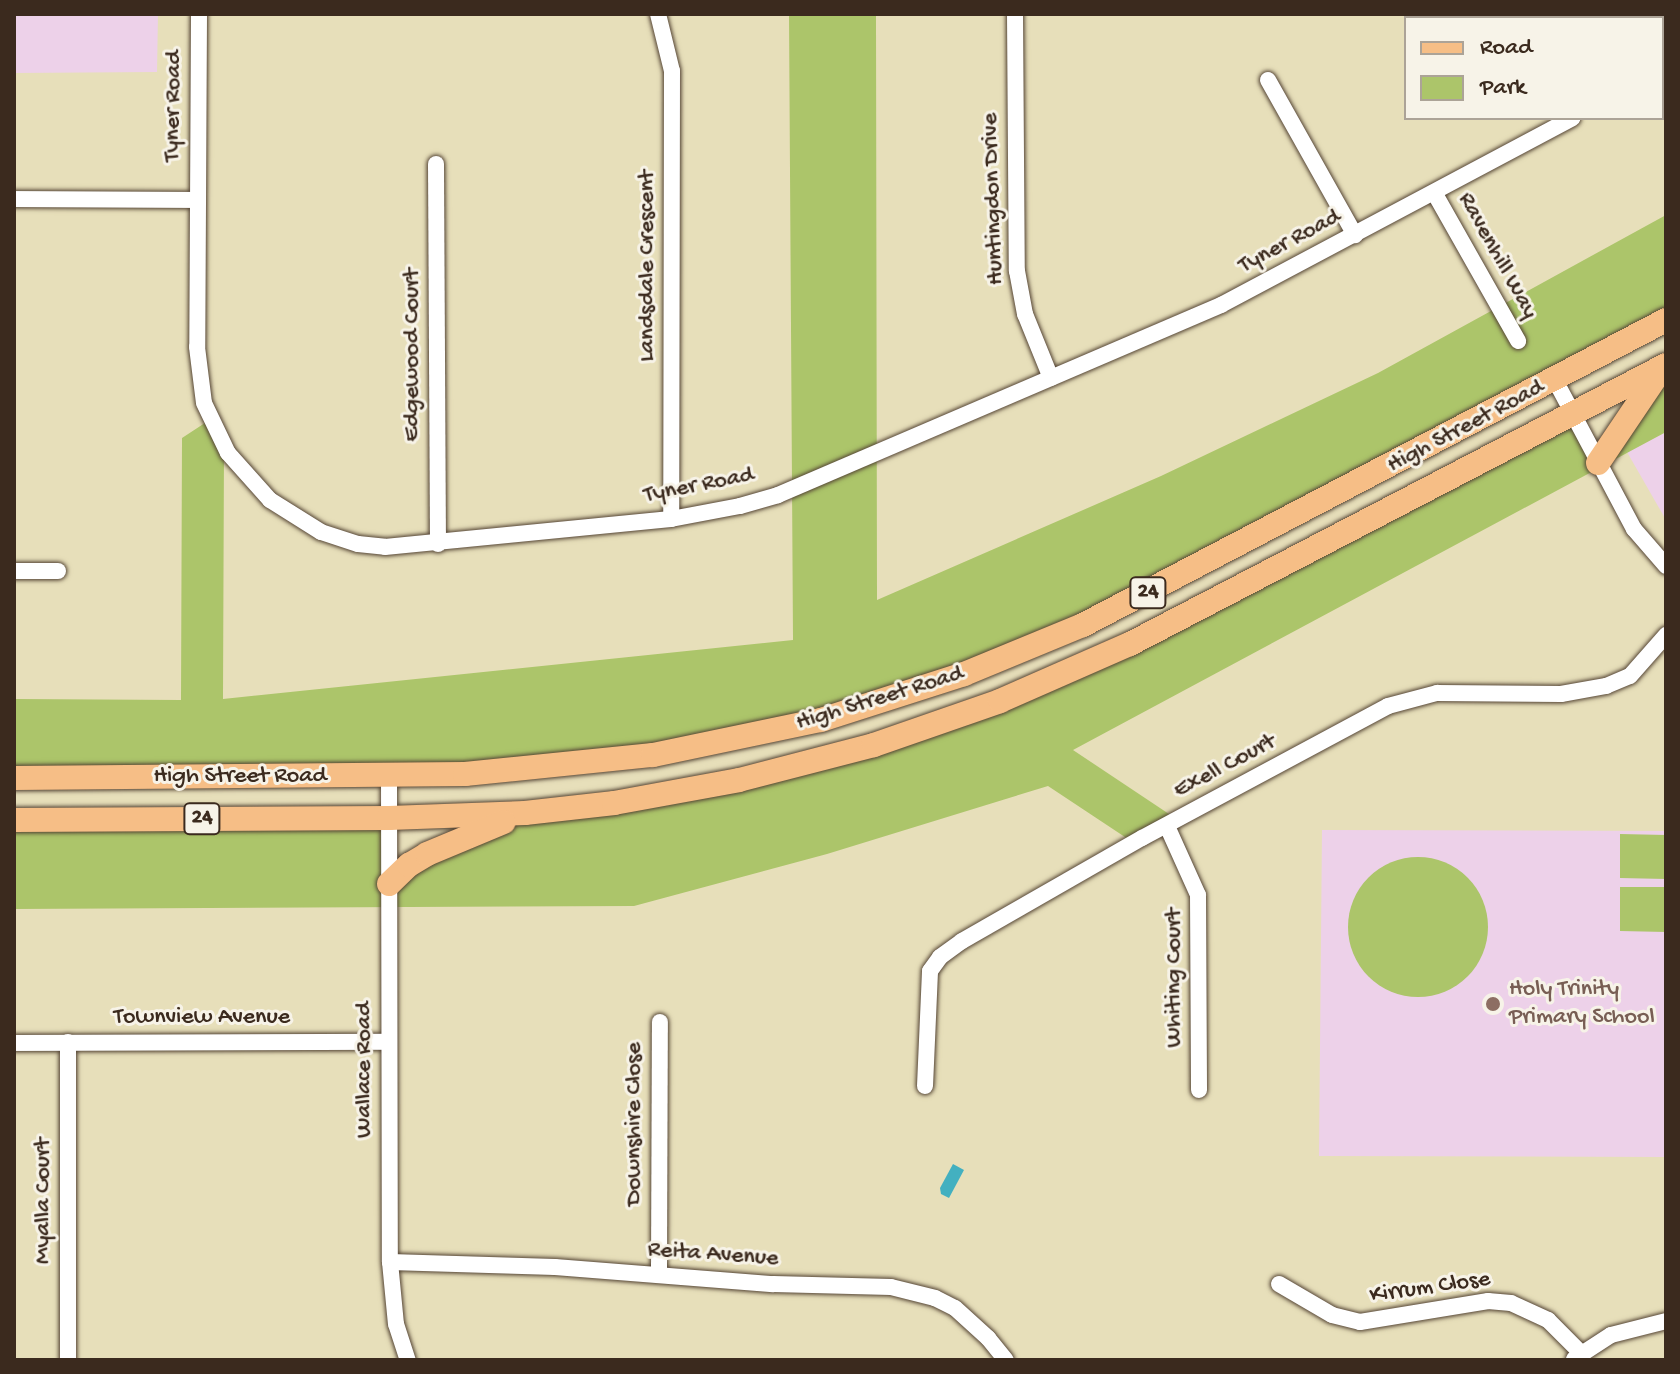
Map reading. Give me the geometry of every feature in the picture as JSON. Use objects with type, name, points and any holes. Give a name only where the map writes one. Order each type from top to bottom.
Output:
[{"type":"main road","name":"High Street Road","points":[[14,778],[389,776],[508,771],[653,755],[775,732],[892,700],[1015,654],[1110,612],[1666,320]]},
{"type":"main road","name":"High Street Road","points":[[14,820],[389,818],[525,813],[614,803],[739,780],[949,722],[1043,684],[1202,609],[1665,365]]},
{"type":"main road","points":[[1598,463],[1665,365]]},
{"type":"main road","points":[[389,884],[409,865],[427,854],[525,813]]},
{"type":"street","name":"Tyner Road","points":[[199,14],[199,376],[204,403],[228,453],[270,500],[321,532],[358,544],[385,547],[671,519],[778,495],[1221,305],[1435,194],[1568,120]]},
{"type":"street","name":"Landsdale Crescent","points":[[658,14],[672,71],[671,519]]},
{"type":"street","name":"Huntingdon Drive","points":[[1015,14],[1017,271],[1025,314],[1051,378]]},
{"type":"street","points":[[1268,80],[1355,235]]},
{"type":"street","name":"Edgewood Court","points":[[436,164],[438,544]]},
{"type":"street","name":"Ravenhill Way","points":[[1435,194],[1518,341]]},
{"type":"street","points":[[14,199],[197,200]]},
{"type":"street","points":[[1555,380],[1634,529],[1666,566]]},
{"type":"street","points":[[14,571],[58,571]]},
{"type":"street","name":"Exell Court","points":[[925,1086],[926,990],[930,971],[940,957],[962,941],[1167,826],[1406,699],[1437,693],[1561,694],[1606,686],[1630,676],[1666,635]]},
{"type":"street","name":"Wallace Road","points":[[389,776],[390,1262],[393,1305],[408,1360]]},
{"type":"street","name":"Whiting Court","points":[[1167,826],[1198,895],[1199,1090]]},
{"type":"street","name":"Downshire Close","points":[[659,1275],[660,1022]]},
{"type":"street","name":"Myalla Court","points":[[68,1042],[68,1360]]},
{"type":"street","name":"Townview Avenue","points":[[14,1043],[389,1042]]},
{"type":"street","name":"Reita Avenue","points":[[390,1262],[530,1266],[773,1284],[866,1285],[914,1291],[955,1308],[988,1338],[1006,1360]]},
{"type":"street","name":"Kirrum Close","points":[[1279,1284],[1332,1315],[1360,1322],[1488,1301],[1511,1303],[1548,1320],[1576,1356]]},
{"type":"street","points":[[1576,1356],[1628,1327],[1666,1321]]},
{"type":"shaded area","points":[[14,14],[158,14],[157,72],[14,73]]},
{"type":"shaded area","points":[[1666,432],[1666,520],[1627,452]]},
{"type":"shaded area","name":"Holy Trinity Primary School","points":[[1322,830],[1666,831],[1666,1157],[1319,1156]]},
{"type":"green space","points":[[789,14],[876,14],[877,600],[1161,476],[1378,373],[1666,215],[1666,320],[964,674],[588,763],[14,778],[14,699],[181,700],[182,438],[211,419],[224,447],[223,699],[793,640]]},
{"type":"green space","points":[[1666,365],[1666,432],[1073,750],[1178,820],[1134,843],[1048,786],[827,854],[634,906],[14,909],[14,820],[389,818],[389,883],[525,813],[614,803],[949,722],[1572,413],[1597,462]]},
{"type":"green space","points":[[1620,834],[1666,835],[1666,879],[1620,878]]},
{"type":"green space","points":[[1418,857],[1445,862],[1468,877],[1483,900],[1488,927],[1483,954],[1468,977],[1445,992],[1418,997],[1391,992],[1368,977],[1353,954],[1348,927],[1353,900],[1368,877],[1391,862]]},
{"type":"green space","points":[[1620,887],[1666,887],[1666,932],[1620,931]]},
{"type":"water","points":[[953,1164],[964,1170],[949,1198],[941,1194],[940,1188]]},
{"type":"place","name":"Holy Trinity Primary School","points":[[1493,1004]]}]
